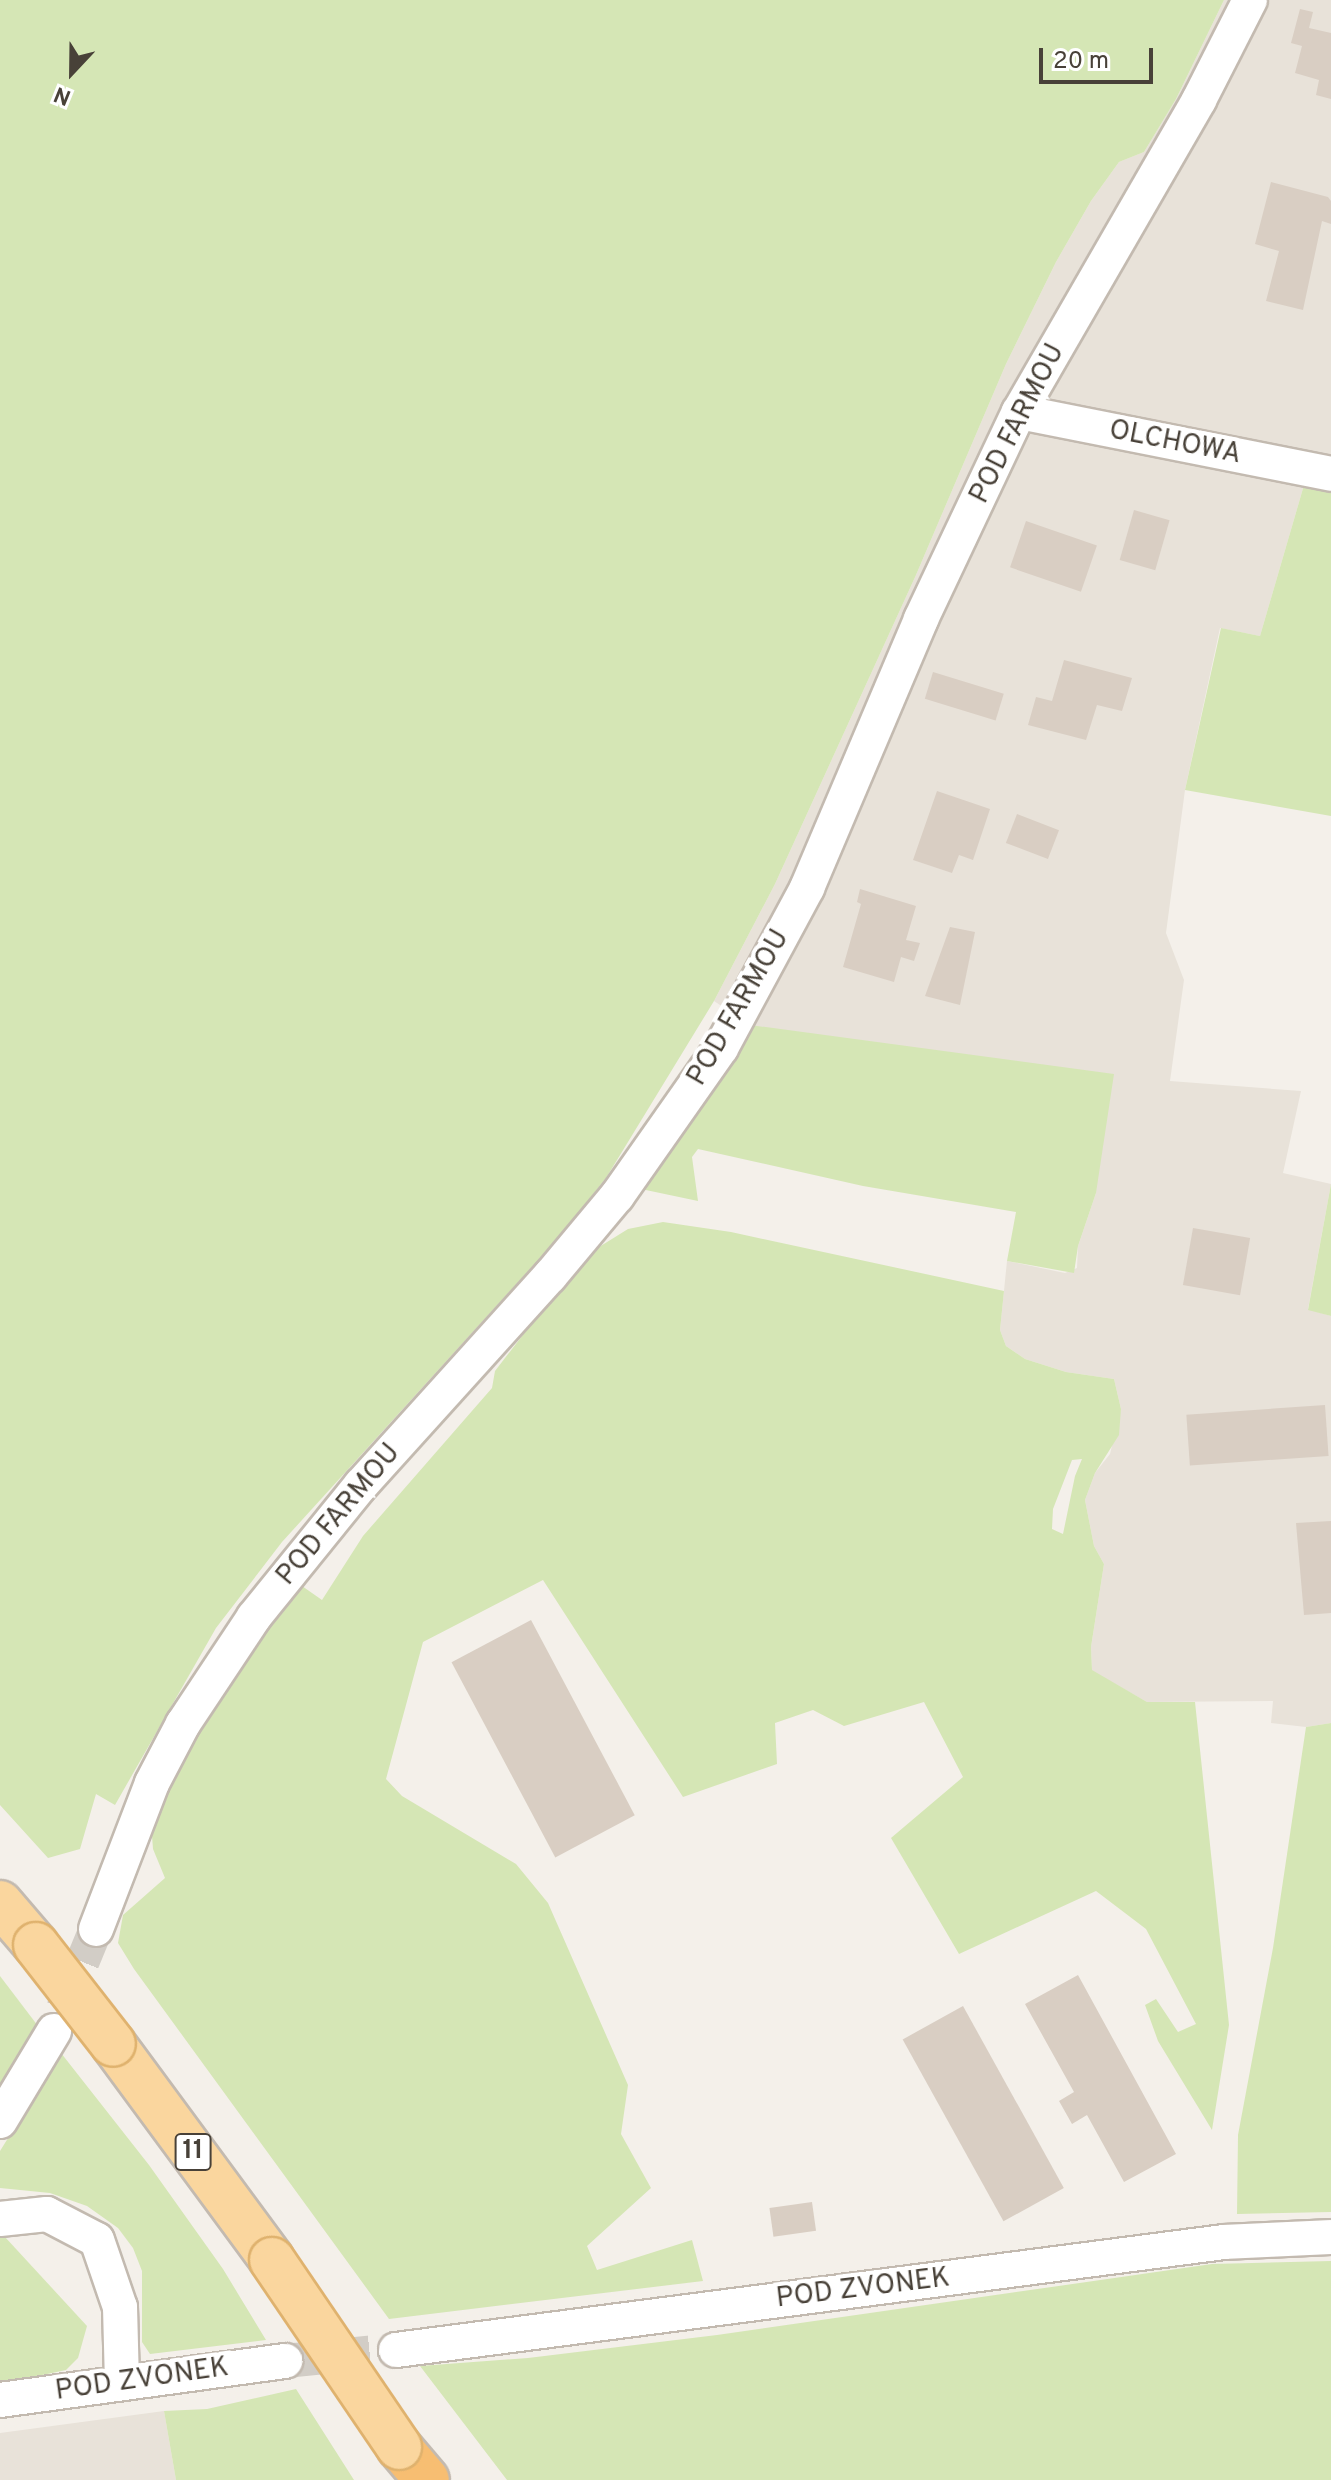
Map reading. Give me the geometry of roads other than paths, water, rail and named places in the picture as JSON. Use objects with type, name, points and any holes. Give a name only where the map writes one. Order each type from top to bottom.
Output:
[{"type":"highway","points":[[412,2469],[427,2480]]},
{"type":"main road","name":"11","points":[[0,1903],[113,2044],[272,2260],[412,2469]]},
{"type":"street","name":"POD FARMOU","points":[[96,1929],[152,1783],[183,1724],[254,1617],[361,1485],[550,1276],[617,1196],[721,1048],[807,888],[921,619],[1019,412],[1199,100],[1250,0]]},
{"type":"street","name":"OLCHOWA","points":[[1019,412],[1331,474]]},
{"type":"street","points":[[0,2121],[54,2031]]},
{"type":"street","points":[[0,2219],[47,2214],[97,2240],[120,2307],[122,2381]]},
{"type":"street","name":"POD ZVONEK","points":[[396,2350],[1224,2242],[1331,2237]]},
{"type":"street","name":"POD ZVONEK","points":[[0,2400],[285,2361]]},
{"type":"tunnel","points":[[63,2009],[96,1929]]},
{"type":"tunnel","points":[[285,2361],[396,2350]]}]
